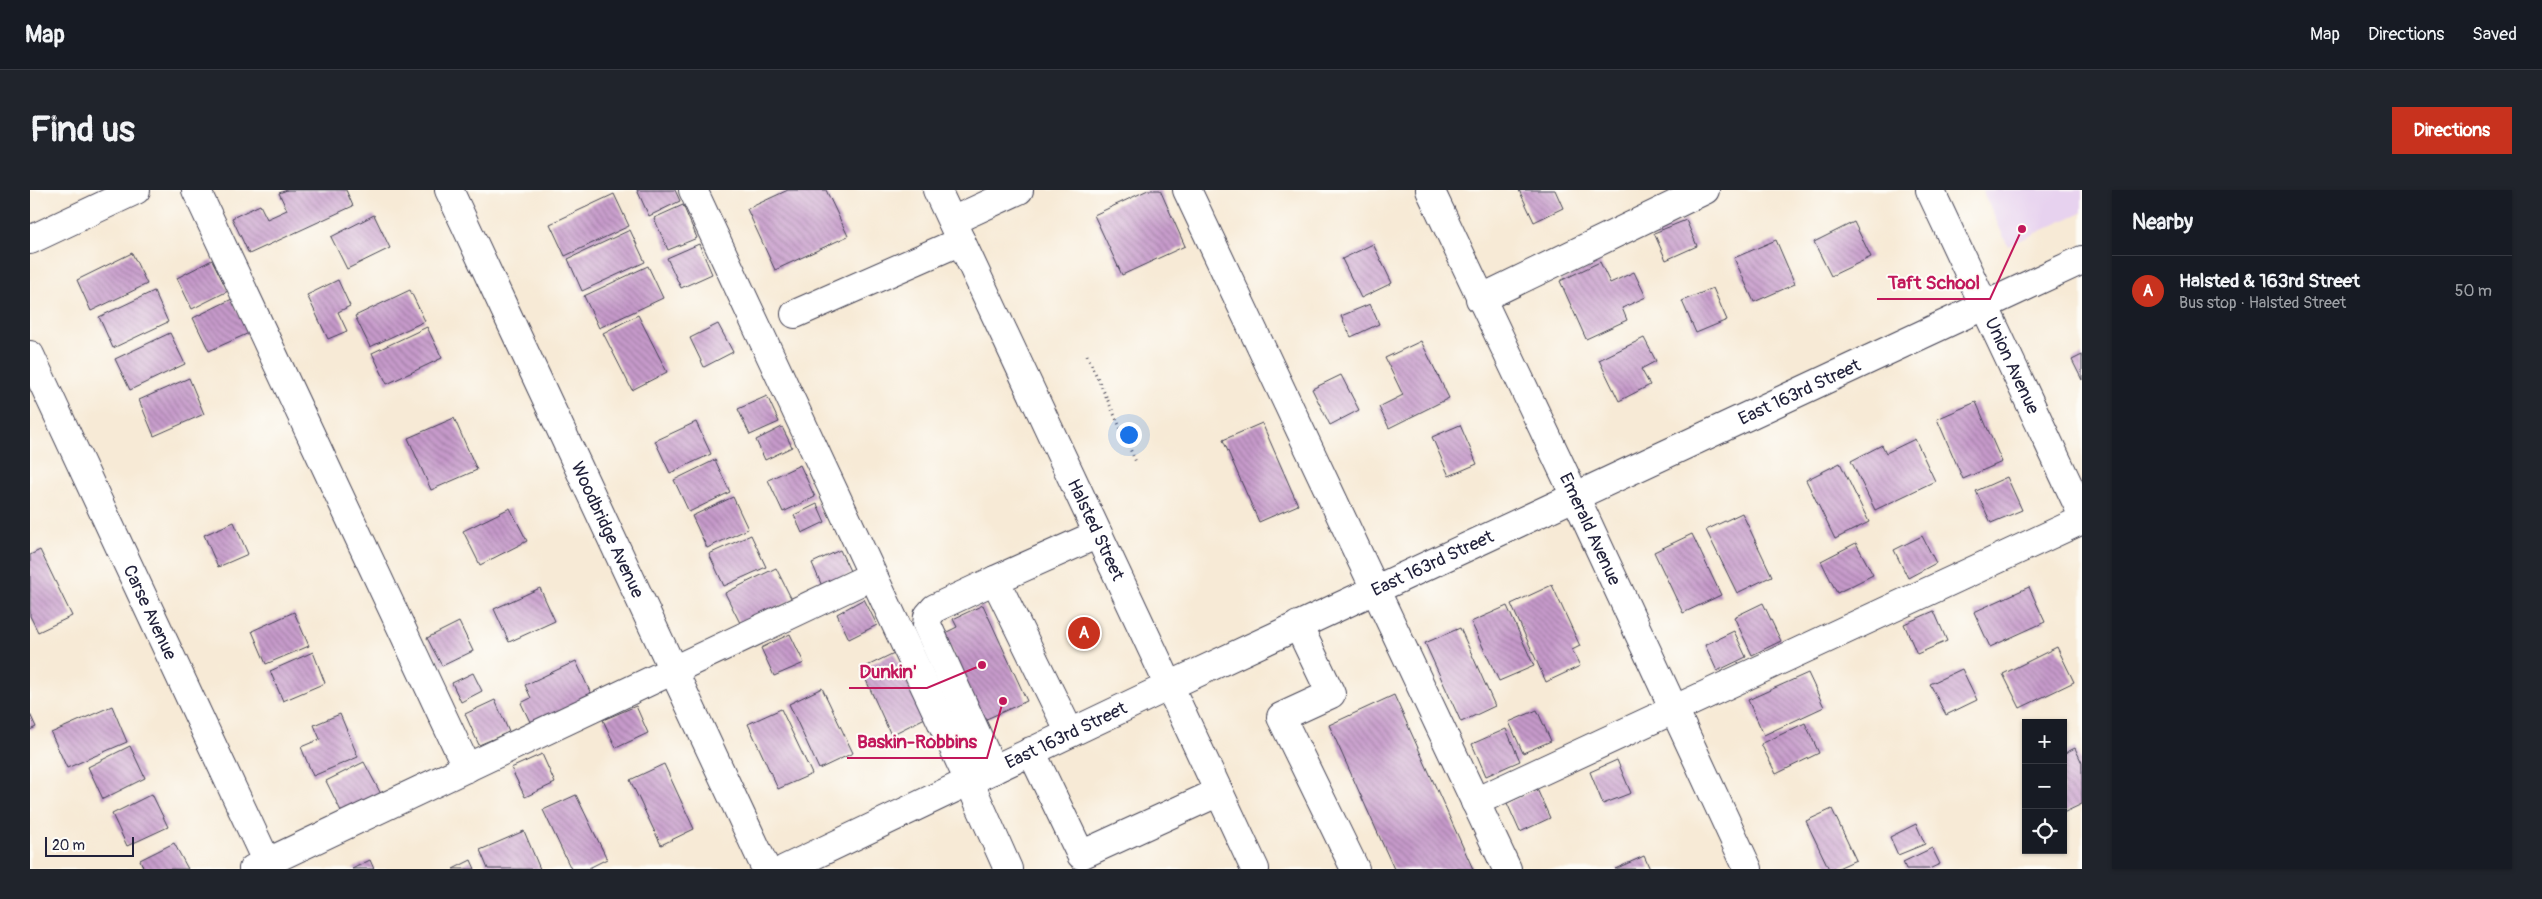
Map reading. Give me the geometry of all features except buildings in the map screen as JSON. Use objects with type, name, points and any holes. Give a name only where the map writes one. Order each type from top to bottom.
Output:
[{"type":"street","points":[[30,240],[136,190]]},
{"type":"street","points":[[196,190],[467,768]]},
{"type":"street","name":"Woodbridge Avenue","points":[[449,190],[766,869]]},
{"type":"street","points":[[693,190],[872,576],[981,775]]},
{"type":"street","name":"Halsted Street","points":[[937,190],[1255,869]]},
{"type":"street","points":[[795,314],[956,231],[1019,190]]},
{"type":"street","points":[[1187,190],[1507,869]]},
{"type":"street","name":"Emerald Avenue","points":[[1430,190],[1480,299],[1576,496],[1748,869]]},
{"type":"street","points":[[1480,299],[1704,190]]},
{"type":"street","name":"Union Avenue","points":[[1930,190],[2082,514]]},
{"type":"street","name":"East 163rd Street","points":[[784,869],[1298,625],[2082,260]]},
{"type":"street","name":"Carse Avenue","points":[[30,355],[263,867]]},
{"type":"street","points":[[1475,802],[2082,520]]},
{"type":"street","points":[[1008,869],[981,775],[927,626],[928,616],[935,608],[1098,534]]},
{"type":"street","points":[[263,867],[872,576]]},
{"type":"street","points":[[995,580],[1070,733]]},
{"type":"street","points":[[1298,625],[1331,694],[1282,718],[1355,869]]},
{"type":"street","points":[[1031,752],[1081,855],[1219,792]]},
{"type":"path","points":[[1087,355],[1136,462]]},
{"type":"shaded area","points":[[1982,190],[2082,190],[2082,212],[2008,246]]},
{"type":"place","name":"Taft School","points":[[2022,229]]},
{"type":"place","name":"Halsted & 163rd Street","points":[[1084,633]]},
{"type":"place","name":"Dunkin'","points":[[982,665]]},
{"type":"place","name":"Baskin-Robbins","points":[[1003,701]]}]
